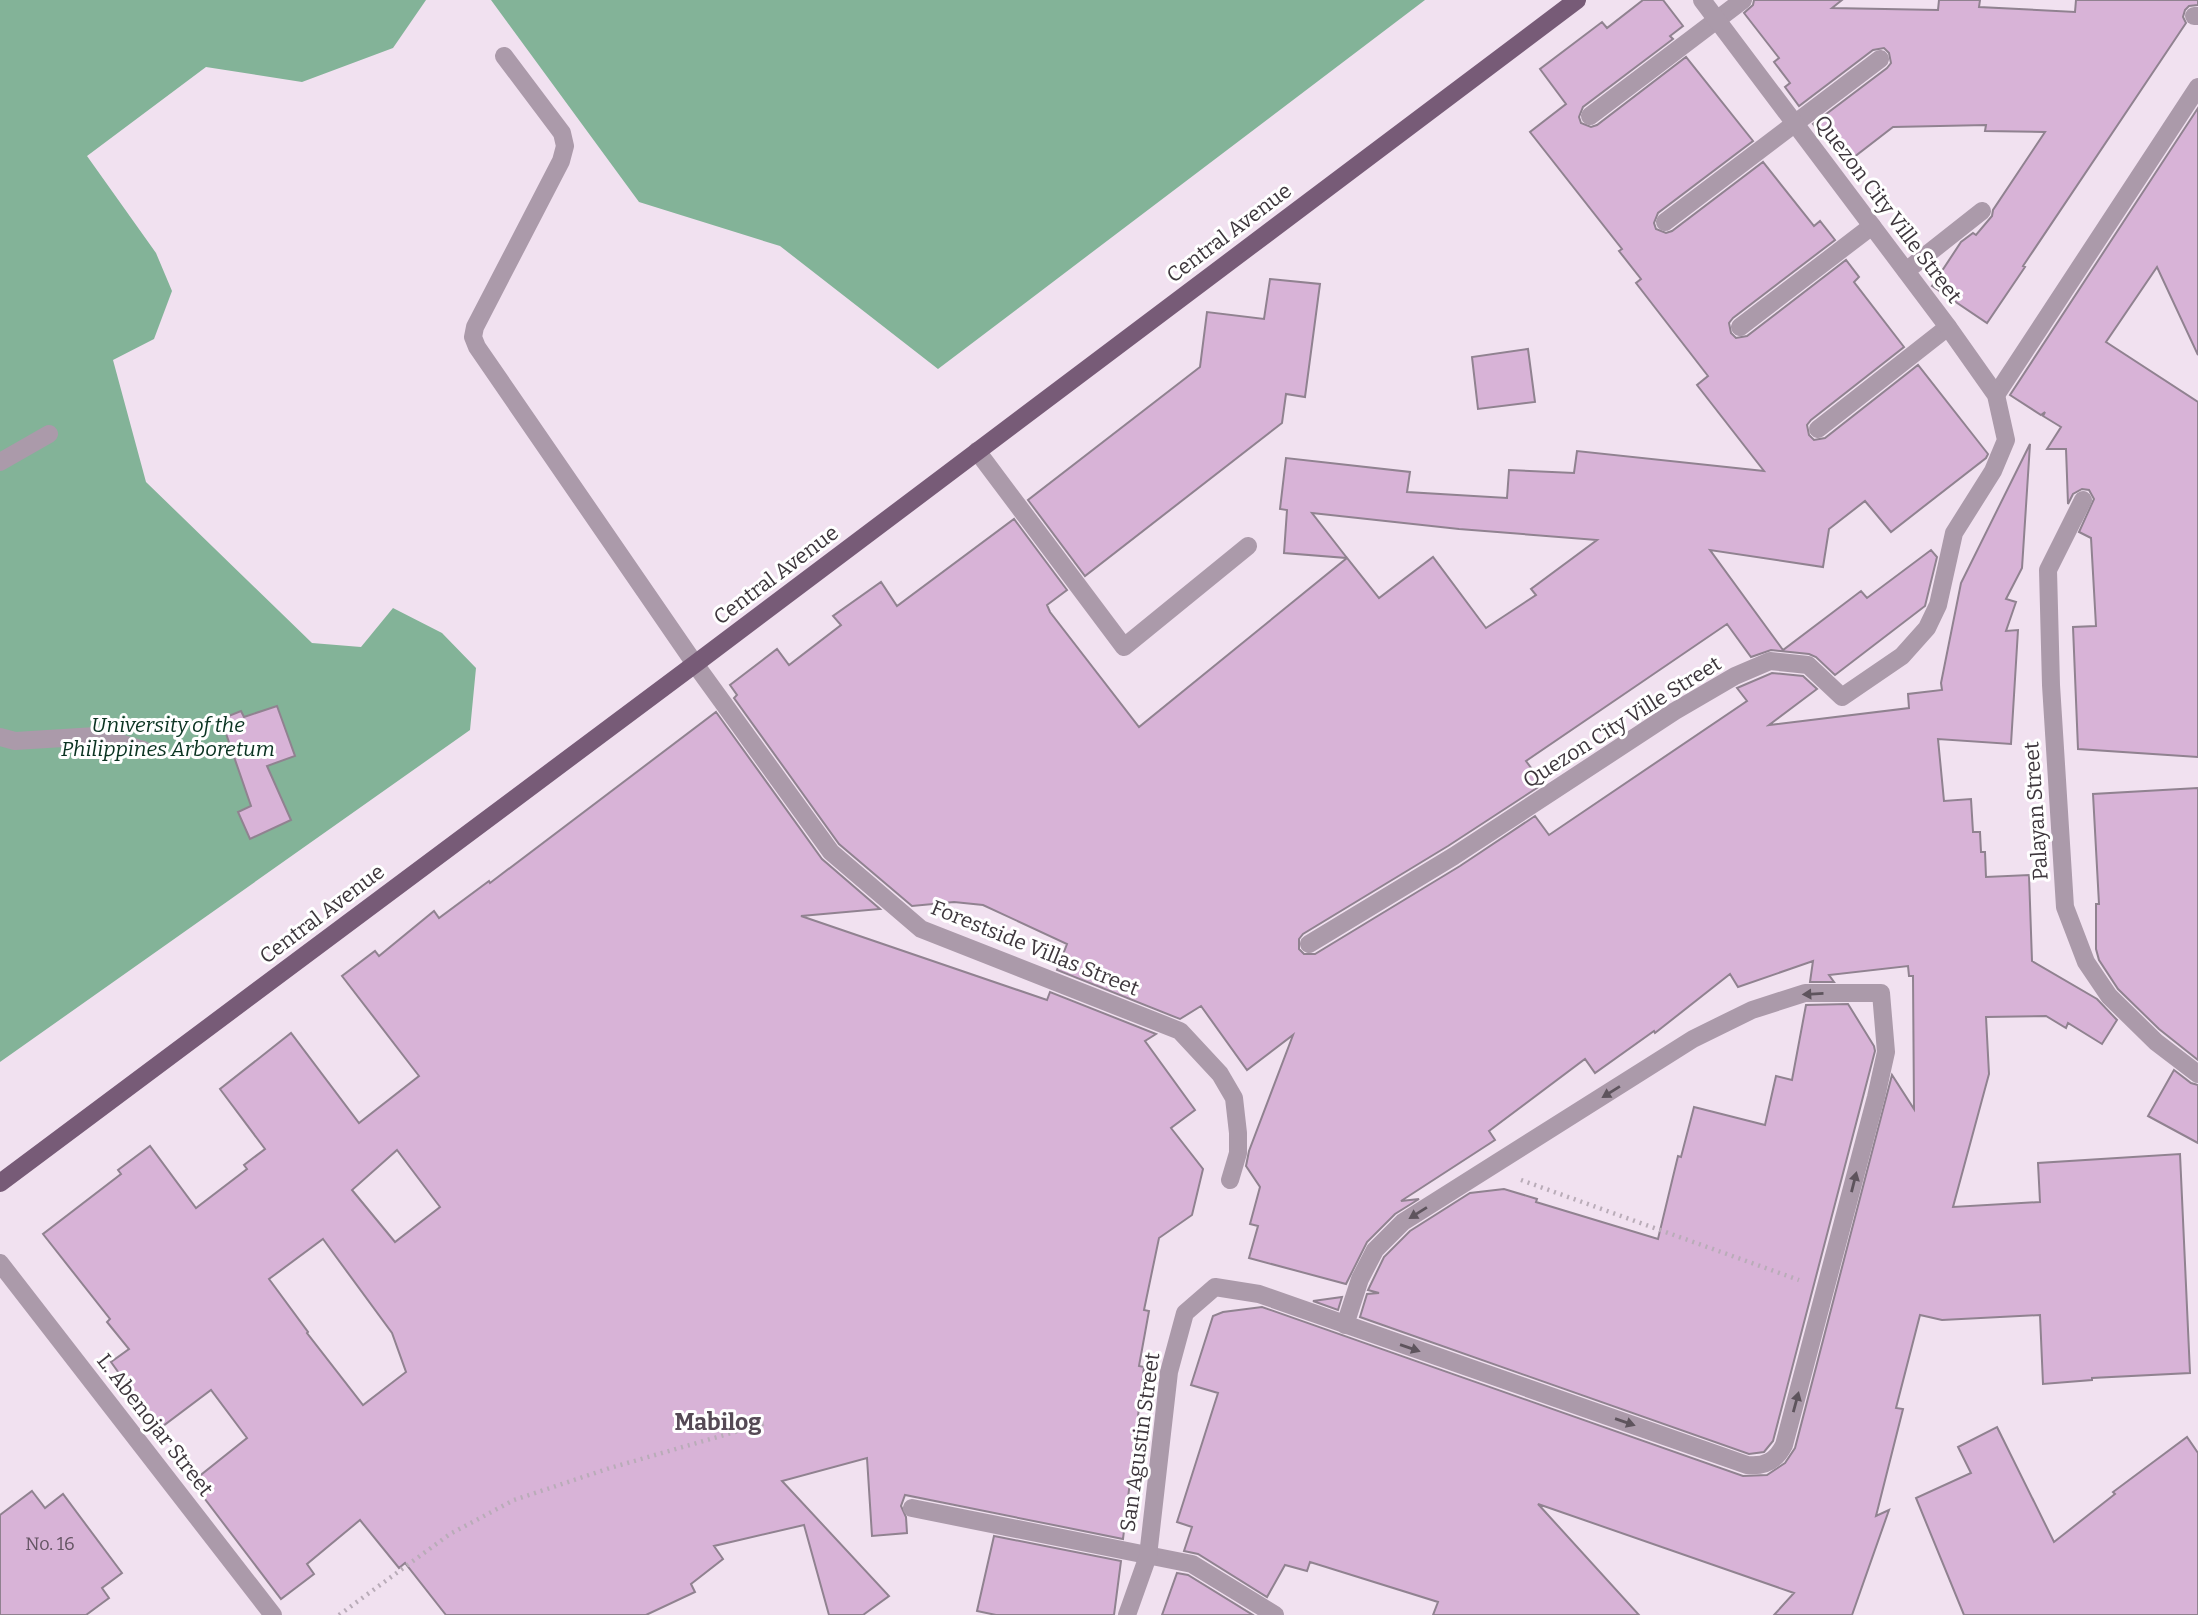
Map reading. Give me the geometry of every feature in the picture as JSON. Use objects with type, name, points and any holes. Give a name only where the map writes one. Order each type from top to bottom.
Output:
[{"type":"main road","name":"Central Avenue","points":[[0,1183],[1577,0]]},
{"type":"street","name":"Quezon City Ville Street","points":[[1309,944],[1454,856],[1675,711],[1735,676],[1770,661],[1808,665],[1842,697],[1902,656],[1927,628],[1938,605],[1954,533],[1993,471],[2006,440],[1996,395],[1702,0]]},
{"type":"street","points":[[1590,116],[1743,0]]},
{"type":"street","name":"Forestside Villas Street","points":[[504,56],[562,133],[565,146],[561,160],[475,327],[473,337],[492,370],[695,664],[831,852],[922,929],[1180,1031],[1220,1074],[1234,1098],[1238,1153],[1230,1180]]},
{"type":"street","points":[[1665,222],[1880,59]]},
{"type":"street","points":[[1996,395],[2198,88]]},
{"type":"street","points":[[1906,271],[1982,211]]},
{"type":"street","points":[[1740,327],[1872,226]]},
{"type":"street","points":[[1818,429],[1948,327]]},
{"type":"street","points":[[0,461],[49,434]]},
{"type":"street","points":[[977,451],[1124,647],[1248,547]]},
{"type":"street","name":"Palayan Street","points":[[2083,500],[2049,570],[2050,671],[2065,907],[2086,962],[2109,996],[2156,1042],[2198,1074]]},
{"type":"street","points":[[0,737],[15,741],[96,736],[143,750]]},
{"type":"street","points":[[1805,993],[1881,993],[1886,1052],[1826,1289],[1784,1445],[1779,1455],[1770,1463],[1758,1466],[1345,1325],[1360,1279],[1376,1250],[1403,1222],[1693,1040],[1752,1010],[1805,993]]},
{"type":"street","name":"L. Abenojar Street","points":[[0,1263],[273,1615]]},
{"type":"street","name":"San Agustin Street","points":[[1127,1615],[1147,1556],[1169,1372],[1185,1313],[1215,1287],[1259,1294],[1345,1325]]},
{"type":"street","points":[[912,1508],[1192,1564],[1275,1615]]},
{"type":"path","points":[[1488,1168],[1826,1289]]},
{"type":"path","points":[[339,1615],[450,1534],[514,1500],[610,1468],[766,1423]]},
{"type":"green space","name":"University of the Philippines Arboretum","points":[[0,0],[426,0],[393,48],[302,82],[206,67],[87,156],[156,253],[172,291],[154,339],[113,360],[146,482],[312,643],[361,647],[393,608],[442,633],[476,668],[470,730],[0,1062]]},
{"type":"green space","points":[[491,0],[1425,0],[938,369],[780,246],[639,202]]},
{"type":"building","points":[[1643,0],[1663,0],[1683,26],[1670,36],[1673,39],[1583,107],[1579,117],[1581,123],[1591,127],[1597,125],[1686,57],[1753,141],[1658,213],[1654,223],[1656,229],[1666,233],[1672,231],[1763,162],[1814,226],[1820,221],[1835,240],[1733,318],[1729,323],[1731,333],[1736,338],[1747,336],[1846,260],[1859,277],[1854,282],[1904,347],[1811,420],[1807,425],[1809,435],[1814,440],[1825,438],[1918,365],[1988,454],[1891,532],[1865,501],[1829,529],[1823,567],[1710,550],[1783,650],[1861,591],[1867,598],[1931,550],[1937,557],[1925,606],[1835,675],[1809,654],[1771,650],[1751,657],[1727,624],[1526,761],[1543,784],[1448,846],[1303,934],[1299,939],[1299,949],[1304,954],[1315,954],[1460,866],[1535,816],[1549,835],[1747,701],[1737,688],[1772,673],[1803,676],[1817,689],[1769,725],[1909,708],[1908,694],[1942,690],[1941,683],[1961,583],[2030,444],[2022,568],[2006,599],[2016,602],[2006,631],[2018,630],[2011,744],[1938,739],[1944,801],[1971,799],[1973,832],[1980,832],[1981,852],[1985,852],[1986,877],[2029,875],[2032,961],[2097,999],[2117,1020],[2102,1044],[2068,1023],[2066,1028],[2046,1016],[1986,1017],[1989,1074],[1953,1207],[2040,1202],[2038,1163],[2180,1154],[2190,1373],[2092,1378],[2043,1384],[2040,1315],[1942,1320],[1920,1315],[1896,1408],[1903,1409],[1876,1516],[1889,1510],[1852,1615],[1774,1615],[1794,1593],[1538,1504],[1639,1615],[1433,1615],[1438,1602],[1310,1562],[1307,1571],[1285,1565],[1267,1597],[1198,1554],[1184,1551],[1192,1527],[1177,1522],[1218,1393],[1191,1385],[1213,1316],[1223,1312],[1262,1307],[1743,1476],[1767,1475],[1785,1463],[1795,1448],[1892,1075],[1914,1109],[1913,976],[1909,976],[1908,966],[1829,975],[1834,982],[1810,982],[1813,961],[1738,987],[1730,974],[1655,1033],[1654,1031],[1595,1073],[1585,1059],[1489,1131],[1495,1140],[1401,1201],[1419,1199],[1395,1214],[1367,1242],[1346,1284],[1249,1258],[1258,1226],[1250,1224],[1260,1187],[1246,1166],[1249,1151],[1293,1035],[1247,1070],[1201,1006],[1180,1019],[1057,970],[1067,944],[983,905],[954,902],[912,906],[839,844],[734,698],[737,695],[730,685],[777,649],[789,665],[841,625],[833,616],[881,582],[897,606],[1014,519],[1067,590],[1047,605],[1050,612],[1139,727],[1347,558],[1284,553],[1287,510],[1280,509],[1286,458],[1410,472],[1407,492],[1507,498],[1509,470],[1574,473],[1577,451],[1764,471],[1697,385],[1708,376],[1636,283],[1641,279],[1619,251],[1622,249],[1530,132],[1566,104],[1540,69],[1602,22],[1607,28]],"holes":[[[1312,513],[1597,540],[1531,589],[1536,595],[1486,628],[1433,557],[1379,598]]]},
{"type":"building","points":[[1754,0],[1842,0],[1832,8],[1938,10],[1939,0],[1980,0],[1979,7],[2075,12],[2076,0],[2198,0],[2198,5],[2189,6],[2185,10],[2183,17],[2186,23],[1987,323],[1932,286],[1961,242],[1973,233],[1976,235],[1992,216],[1993,210],[2045,132],[1985,131],[1986,125],[1893,127],[1845,164],[1813,124],[1887,68],[1891,63],[1889,53],[1884,48],[1873,50],[1799,106],[1785,87],[1790,83],[1774,62],[1779,58],[1744,13],[1753,5]]},
{"type":"building","points":[[2198,108],[2198,355],[2157,267],[2106,342],[2198,402],[2198,757],[2078,749],[2073,627],[2096,626],[2091,538],[2079,532],[2094,499],[2089,490],[2082,489],[2073,494],[2068,504],[2066,449],[2047,449],[2061,427],[2043,416],[2045,412],[2041,415],[2010,395]]},
{"type":"building","points":[[1270,279],[1320,284],[1305,397],[1286,394],[1282,423],[1085,576],[1028,500],[1200,367],[1207,312],[1264,319]]},
{"type":"building","points":[[1528,349],[1535,402],[1478,409],[1472,357]]},
{"type":"building","points":[[277,706],[295,756],[267,766],[291,820],[250,839],[238,812],[251,806],[221,719],[241,711],[244,717]]},
{"type":"building","points":[[716,712],[822,859],[880,909],[801,916],[1047,1000],[1050,992],[1156,1034],[1145,1041],[1195,1110],[1171,1128],[1203,1169],[1192,1215],[1159,1238],[1144,1310],[1149,1311],[1139,1366],[1144,1367],[1123,1539],[905,1495],[901,1506],[906,1517],[907,1533],[872,1536],[867,1458],[782,1481],[889,1596],[863,1615],[829,1615],[804,1525],[714,1546],[723,1559],[691,1584],[695,1592],[646,1615],[446,1615],[405,1563],[399,1568],[360,1520],[307,1564],[314,1574],[281,1599],[192,1482],[247,1438],[211,1390],[159,1429],[111,1362],[129,1349],[107,1322],[110,1319],[43,1234],[121,1174],[118,1170],[150,1146],[196,1208],[247,1169],[244,1165],[265,1149],[220,1089],[291,1033],[359,1123],[419,1076],[342,976],[375,951],[379,956],[434,911],[439,918],[489,881],[490,883]],"holes":[[[397,1150],[440,1207],[395,1242],[352,1190]],[[323,1239],[392,1333],[406,1372],[363,1405],[269,1279]]]},
{"type":"building","points":[[2198,788],[2198,1060],[2159,1029],[2118,989],[2099,960],[2096,949],[2096,904],[2099,904],[2093,794]]},
{"type":"building","points":[[1848,1004],[1875,1051],[1773,1441],[1764,1452],[1749,1454],[1360,1317],[1367,1294],[1379,1293],[1368,1290],[1384,1257],[1410,1231],[1470,1193],[1504,1189],[1537,1199],[1536,1202],[1658,1239],[1678,1156],[1681,1157],[1694,1107],[1765,1125],[1776,1076],[1792,1080],[1806,1005]]},
{"type":"building","points":[[2174,1070],[2198,1085],[2198,1143],[2148,1116]]},
{"type":"building","points":[[1342,1297],[1338,1310],[1313,1301]]},
{"type":"building","points":[[1997,1427],[2054,1542],[2115,1494],[2113,1492],[2187,1437],[2198,1453],[2198,1615],[1964,1615],[1916,1498],[1971,1473],[1958,1447]]},
{"type":"building","points":[[32,1491],[45,1508],[63,1494],[122,1573],[102,1588],[109,1598],[86,1615],[0,1615],[0,1515]]},
{"type":"building","points":[[994,1536],[1121,1561],[1114,1615],[996,1615],[977,1611]]},
{"type":"building","points":[[1177,1573],[1188,1575],[1253,1615],[1162,1615]]},
{"type":"district","name":"Mabilog","points":[[718,1422]]}]
